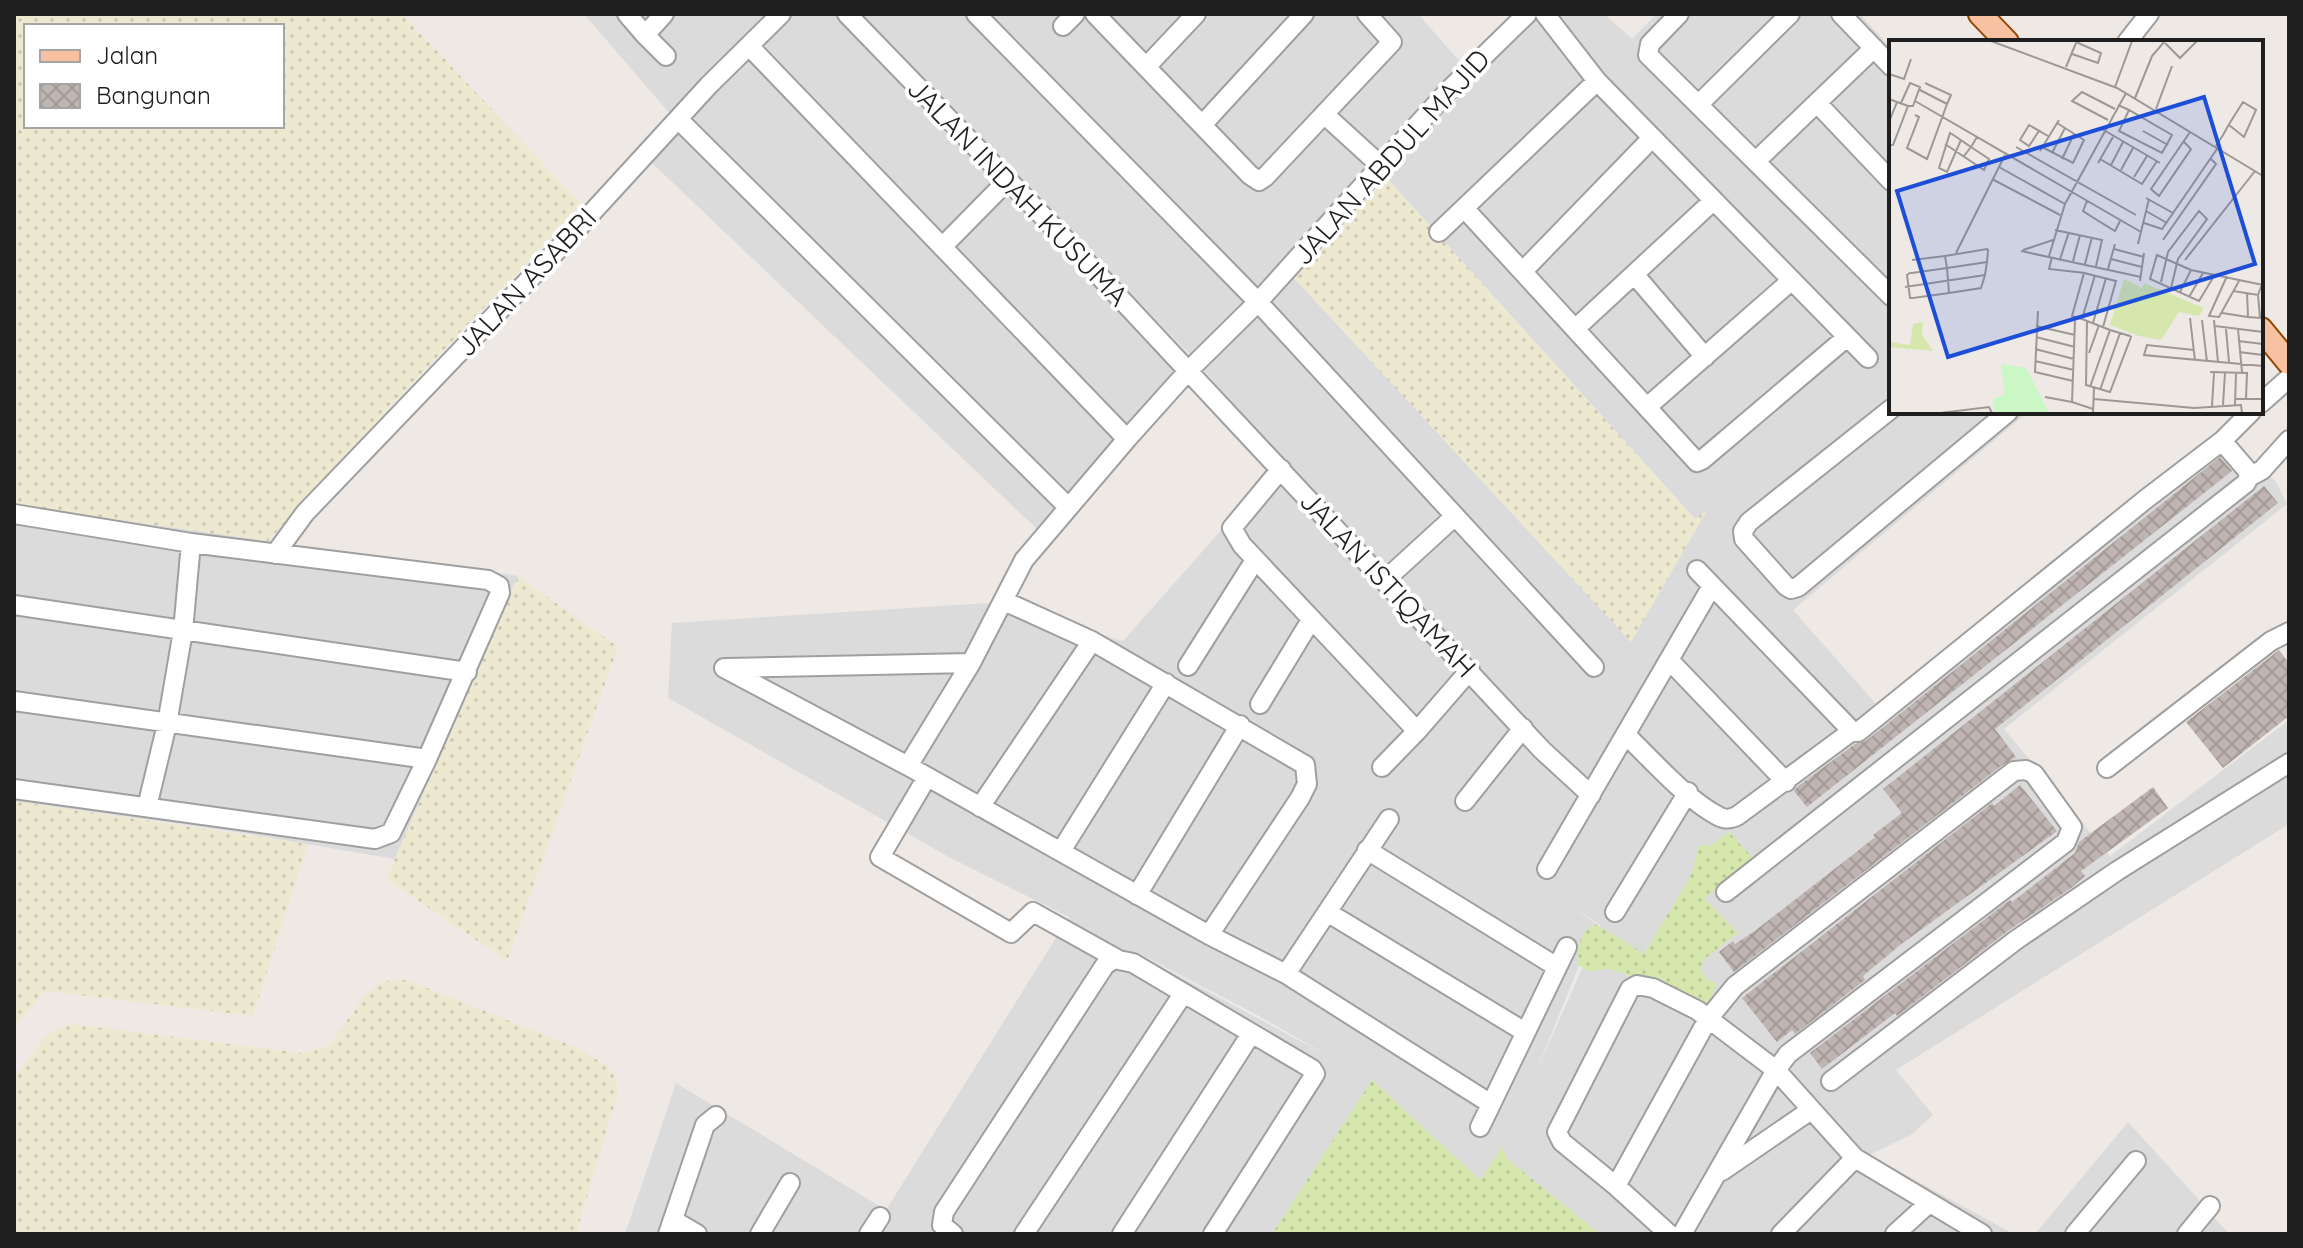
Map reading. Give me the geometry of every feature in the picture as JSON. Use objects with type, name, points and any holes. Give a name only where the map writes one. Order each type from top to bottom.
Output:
[{"type":"main road","points":[[1980,14],[2005,40]]},
{"type":"main road","points":[[2263,332],[2288,366]]},
{"type":"street","points":[[627,14],[666,56]]},
{"type":"street","points":[[645,35],[664,14]]},
{"type":"street","name":"JALAN ASABRI","points":[[275,554],[305,513],[781,14]]},
{"type":"street","name":"JALAN INDAH KUSUMA","points":[[847,14],[1188,371]]},
{"type":"street","points":[[976,14],[1258,302],[1594,667]]},
{"type":"street","points":[[1095,14],[1259,181],[1392,42],[1367,14]]},
{"type":"street","points":[[1146,67],[1196,14]]},
{"type":"street","points":[[1202,125],[1304,14]]},
{"type":"street","name":"JALAN ABDUL MAJID","points":[[908,766],[971,663],[1024,560],[1188,371],[1258,302],[1448,91],[1527,14]]},
{"type":"street","points":[[1545,14],[1597,81],[1868,358]]},
{"type":"street","points":[[1679,14],[1650,44],[1648,55],[1889,294]]},
{"type":"street","points":[[1699,104],[1790,14]]},
{"type":"street","points":[[1841,14],[1889,64]]},
{"type":"street","points":[[2129,40],[2149,14]]},
{"type":"street","points":[[749,46],[1127,439]]},
{"type":"street","points":[[1756,161],[1874,48]]},
{"type":"street","points":[[1439,232],[1597,81]]},
{"type":"street","points":[[1817,103],[1889,179]]},
{"type":"street","points":[[1324,114],[1381,166]]},
{"type":"street","points":[[678,119],[1068,507]]},
{"type":"street","points":[[1523,271],[1652,138]]},
{"type":"street","points":[[942,247],[1008,180]]},
{"type":"street","points":[[1576,328],[1713,201]]},
{"type":"street","points":[[1464,208],[1697,462],[1847,337]]},
{"type":"street","points":[[1634,274],[1705,357]]},
{"type":"street","points":[[1647,407],[1792,280]]},
{"type":"street","points":[[2263,400],[2288,366]]},
{"type":"street","name":"JALAN ISTIQAMAH","points":[[1188,371],[1523,728],[1591,795]]},
{"type":"street","points":[[1889,411],[1795,483],[1749,522],[1743,531],[1744,539],[1791,589],[1798,587],[2006,414]]},
{"type":"street","points":[[1697,570],[1852,731],[1858,732],[2222,441],[2249,414]]},
{"type":"street","points":[[1726,892],[2246,483],[2289,440]]},
{"type":"street","points":[[2222,441],[2247,470],[2249,477]]},
{"type":"street","points":[[1281,469],[1232,528],[1235,537],[1417,731]]},
{"type":"street","points":[[14,514],[191,543],[494,582],[499,586],[500,593],[467,672],[391,833],[375,839],[14,789]]},
{"type":"street","points":[[1385,580],[1454,517]]},
{"type":"street","points":[[147,807],[167,724],[183,631],[191,543]]},
{"type":"street","points":[[1188,666],[1255,560]]},
{"type":"street","points":[[1547,869],[1712,586]]},
{"type":"street","points":[[1004,601],[1092,641],[1305,765],[1307,784],[1209,935]]},
{"type":"street","points":[[14,605],[467,672]]},
{"type":"street","points":[[1260,704],[1311,620]]},
{"type":"street","points":[[2107,768],[2271,641],[2289,632]]},
{"type":"street","points":[[980,807],[1092,641]]},
{"type":"street","points":[[1670,661],[1786,782]]},
{"type":"street","points":[[971,663],[724,668],[908,766],[1209,935],[1286,974],[1491,1104]]},
{"type":"street","points":[[1382,767],[1470,670]]},
{"type":"street","points":[[1061,851],[1166,683]]},
{"type":"street","points":[[14,701],[427,759]]},
{"type":"street","points":[[1137,895],[1240,725]]},
{"type":"street","points":[[1465,801],[1523,728]]},
{"type":"street","points":[[1626,735],[1688,792],[1719,817],[1728,819],[1786,782],[1852,731]]},
{"type":"street","points":[[1831,1081],[2029,931],[2117,871],[2289,763]]},
{"type":"street","points":[[1616,1186],[1708,1019],[1735,986],[2014,771],[2026,770],[2034,774],[2072,827],[2066,842],[1788,1054],[1682,1234]]},
{"type":"street","points":[[927,777],[880,857],[1011,933],[1033,912],[1119,960]]},
{"type":"street","points":[[1615,912],[1688,792]]},
{"type":"street","points":[[1286,974],[1389,819]]},
{"type":"street","points":[[1367,850],[1557,967]]},
{"type":"street","points":[[1327,912],[1525,1032]]},
{"type":"street","points":[[1480,1127],[1567,947]]},
{"type":"street","points":[[953,1234],[942,1225],[944,1212],[1105,965],[1114,959],[1133,963],[1312,1069],[1315,1074],[1213,1234]]},
{"type":"street","points":[[1669,1234],[1562,1142],[1557,1132],[1630,989],[1637,985],[1653,988],[1684,1002],[1708,1019],[1776,1070],[1855,1158],[1982,1234]]},
{"type":"street","points":[[1024,1234],[1183,994]]},
{"type":"street","points":[[1122,1234],[1251,1034]]},
{"type":"street","points":[[1717,1175],[1811,1110]]},
{"type":"street","points":[[697,1234],[670,1227],[705,1125],[716,1116]]},
{"type":"street","points":[[1781,1234],[1855,1158]]},
{"type":"street","points":[[2075,1234],[2136,1161]]},
{"type":"street","points":[[760,1234],[790,1183]]},
{"type":"street","points":[[1895,1234],[1929,1203]]},
{"type":"street","points":[[2187,1234],[2210,1206]]},
{"type":"street","points":[[869,1234],[880,1217]]},
{"type":"shaded area","points":[[14,14],[402,14],[585,208],[548,240],[268,541],[14,505]]},
{"type":"shaded area","points":[[584,14],[843,14],[1179,373],[1039,531],[651,162],[722,85],[671,115]]},
{"type":"shaded area","points":[[859,14],[1418,14],[1462,64],[1283,266],[1631,641],[1705,513],[1696,520],[1384,175],[1538,14],[1604,14],[1632,39],[1656,14],[1860,14],[1889,46],[1889,414],[2026,414],[1793,610],[1877,705],[2224,432],[2250,469],[2259,464],[2276,482],[2287,504],[2004,729],[2110,856],[2289,720],[2289,824],[1896,1070],[1933,1115],[1911,1135],[1869,1155],[2014,1234],[1600,1234],[1506,1158],[1502,1147],[1480,1181],[1372,1080],[1272,1234],[625,1234],[676,1083],[886,1210],[1069,917],[947,856],[668,698],[672,623],[988,603],[1123,641],[1231,519],[1280,457],[1194,359]],"holes":[[[1729,832],[1751,861],[1703,898],[1643,954]],[[1570,905],[1601,926],[1536,1072],[1596,924]],[[1136,953],[1259,1016],[1332,1058]]]},
{"type":"shaded area","points":[[1384,175],[1695,519],[1707,510],[1631,642],[1292,276]]},
{"type":"shaded area","points":[[14,505],[518,576],[395,859],[231,831],[14,801]]},
{"type":"shaded area","points":[[518,576],[618,647],[507,961],[386,879]]},
{"type":"shaded area","points":[[14,801],[308,844],[253,1016],[45,991],[14,1027]]},
{"type":"shaded area","points":[[407,980],[580,1049],[608,1067],[616,1078],[618,1092],[576,1234],[14,1234],[14,1078],[42,1040],[55,1030],[72,1024],[302,1053],[329,1046],[365,995],[382,981]]},
{"type":"shaded area","points":[[2128,1122],[2192,1192],[2229,1234],[2035,1234]]},
{"type":"green space","points":[[1729,832],[1751,856],[1751,862],[1704,898],[1738,933],[1703,960],[1700,970],[1707,979],[1717,984],[1706,1008],[1623,973],[1608,969],[1588,971],[1577,964],[1583,935],[1596,924],[1644,954],[1691,875],[1699,845],[1709,846]]},
{"type":"green space","points":[[1372,1080],[1480,1180],[1503,1146],[1506,1158],[1600,1234],[1272,1234]]},
{"type":"building","points":[[2220,457],[2232,471],[1807,807],[1794,791],[1797,787],[1855,744],[1866,741]]},
{"type":"building","points":[[2264,486],[2278,503],[1995,729],[2016,757],[1734,972],[1719,952],[1756,930],[1902,813],[1883,789]]},
{"type":"building","points":[[2279,650],[2289,663],[2289,716],[2223,768],[2186,722]]},
{"type":"building","points":[[2020,785],[2057,831],[1900,945],[1863,976],[1865,980],[1795,1034],[1792,1030],[1777,1042],[1742,998],[1992,803],[1994,806]]},
{"type":"building","points":[[2153,787],[2168,808],[2081,871],[2085,876],[2071,888],[2009,930],[1822,1069],[1810,1053],[2010,900],[2012,902],[2075,853],[2079,842]]}]
